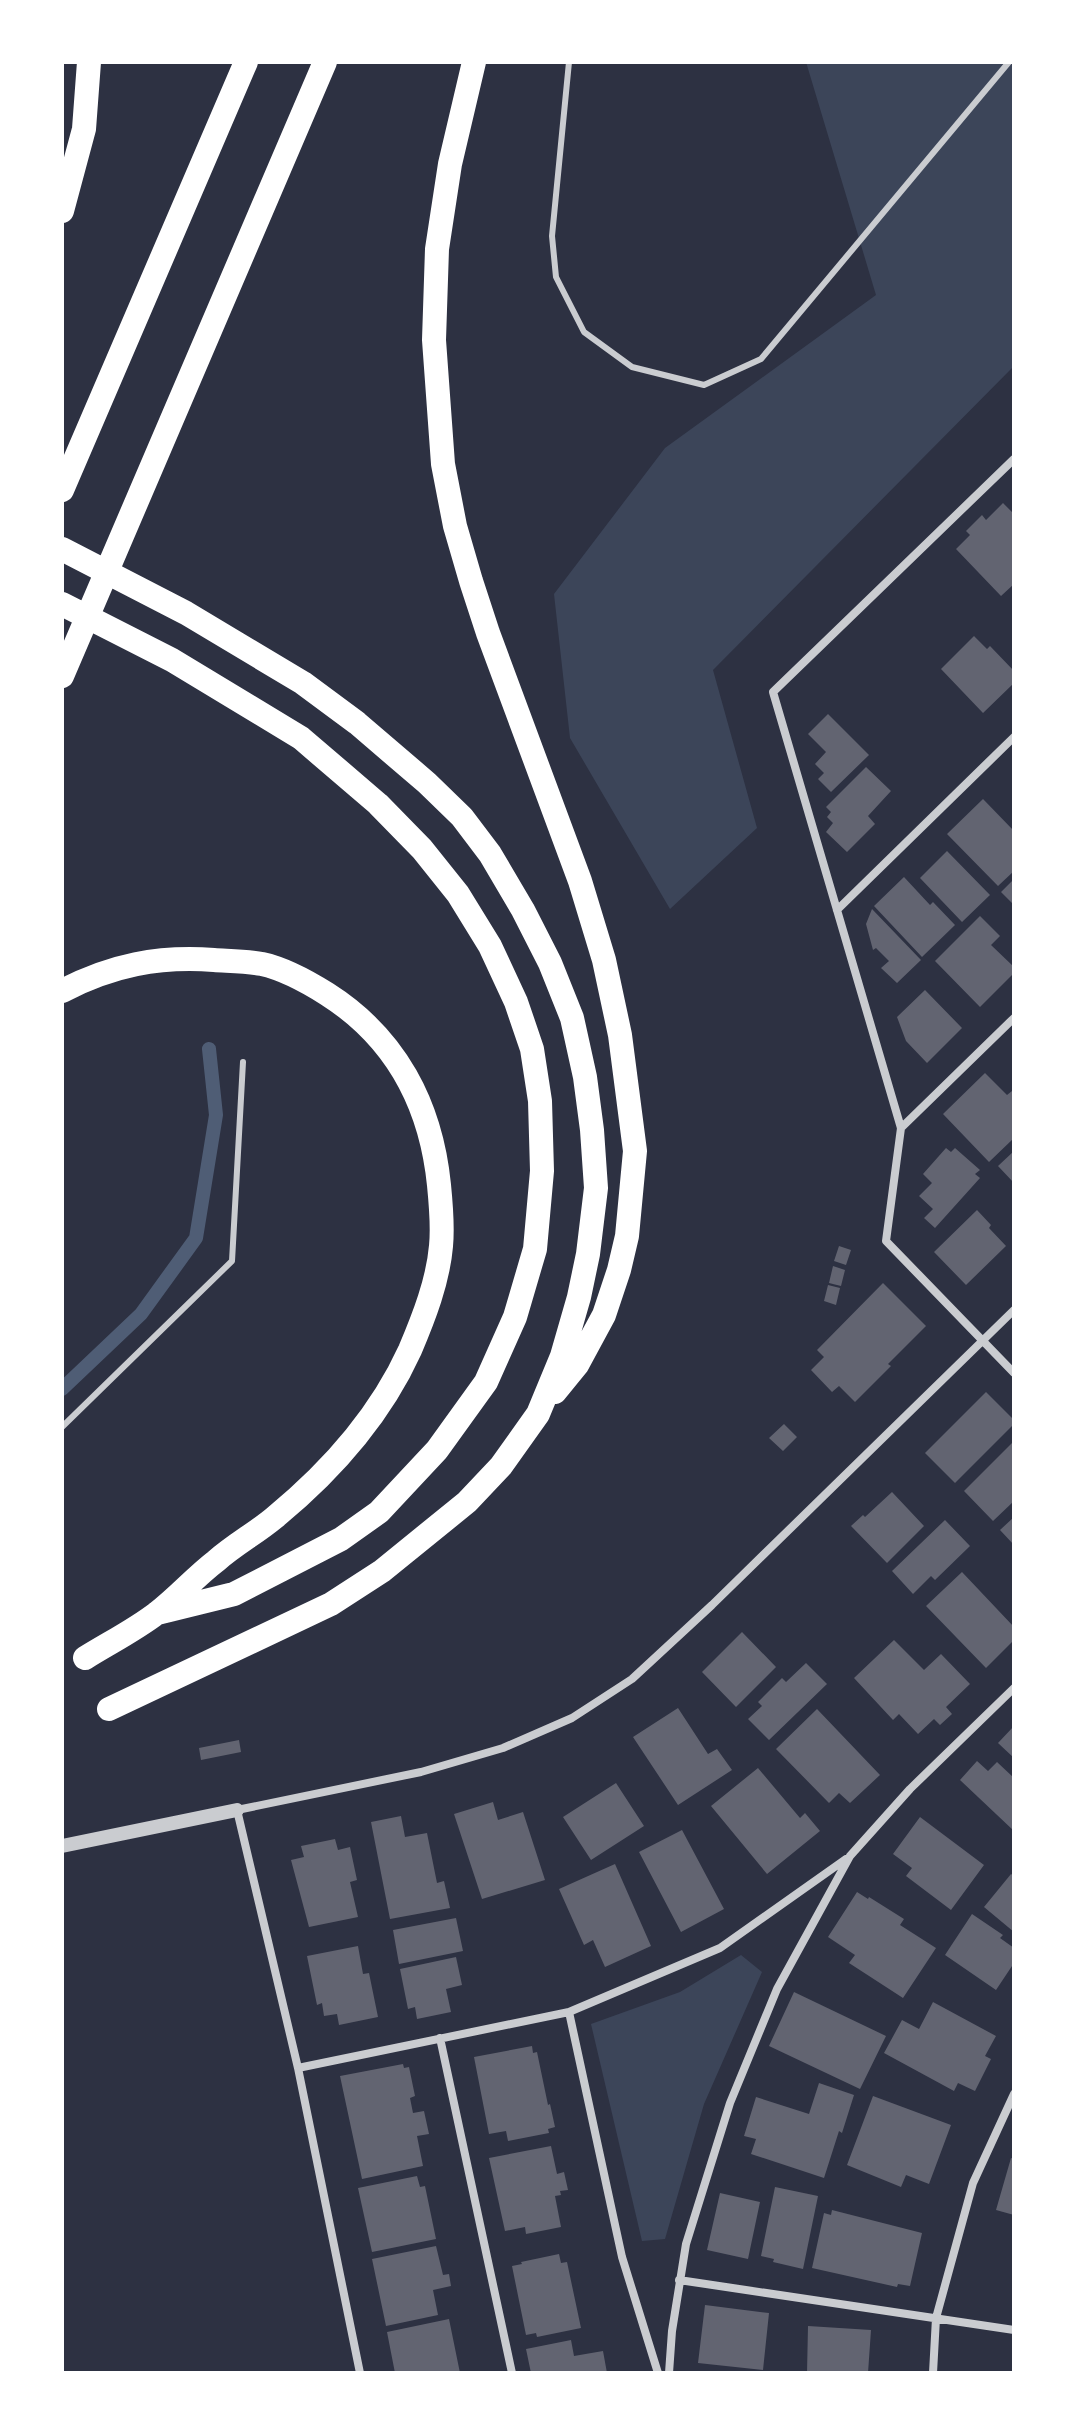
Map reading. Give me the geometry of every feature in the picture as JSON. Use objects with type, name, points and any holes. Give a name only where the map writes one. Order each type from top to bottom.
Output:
[{"type":"highway","points":[[62,211],[84,129],[89,62]]},
{"type":"highway","points":[[62,490],[246,62]]},
{"type":"highway","points":[[62,676],[325,62]]},
{"type":"highway","points":[[109,1709],[331,1604],[382,1571],[467,1502],[501,1466],[577,1365],[604,1315],[627,1236],[635,1151],[620,1035],[604,960],[580,881],[471,581],[455,526],[443,464],[434,340],[437,249],[450,164],[474,62]]},
{"type":"highway","points":[[62,549],[186,613],[303,683],[357,723],[462,817],[490,854],[523,910],[550,963],[572,1018],[585,1077],[596,1188],[579,1297],[562,1356],[538,1414]]},
{"type":"highway","points":[[62,604],[172,660],[311,746],[378,804],[422,849],[458,894],[490,946],[516,1002],[532,1049],[540,1101],[542,1171],[535,1249],[515,1317],[486,1382],[437,1450],[379,1512],[341,1539],[234,1594],[157,1613]]},
{"type":"highway","points":[[62,991],[90,976],[133,964],[178,957],[263,965],[307,981],[345,1006],[378,1034],[404,1070],[424,1114],[436,1158],[440,1202],[441,1245],[429,1301],[409,1352],[372,1416],[327,1469],[274,1518],[215,1561],[157,1613],[85,1658]]},
{"type":"street","points":[[1014,459],[773,692],[901,1128],[886,1241],[1014,1373]]},
{"type":"street","points":[[837,910],[1014,737]]},
{"type":"street","points":[[901,1128],[1014,1018]]},
{"type":"street","points":[[62,1846],[421,1772],[503,1748],[572,1718],[632,1679],[1014,1310]]},
{"type":"street","points":[[298,2068],[569,2012],[720,1948],[850,1856],[910,1789],[1014,1688]]},
{"type":"street","points":[[237,1810],[298,2068],[360,2373]]},
{"type":"street","points":[[669,2373],[686,2244],[730,2103],[777,1989],[850,1856]]},
{"type":"street","points":[[569,2012],[622,2257],[658,2373]]},
{"type":"street","points":[[440,2038],[512,2373]]},
{"type":"street","points":[[933,2373],[936,2318],[973,2183],[1014,2094]]},
{"type":"street","points":[[679,2280],[1014,2330]]},
{"type":"lane","points":[[569,62],[552,236],[556,277],[584,332],[608,350],[632,367],[704,385],[761,359],[1009,62]]},
{"type":"lane","points":[[62,1427],[232,1261],[243,1062]]},
{"type":"shaded area","points":[[806,62],[1014,62],[1014,366],[713,670],[757,828],[670,909],[570,738],[554,594],[665,448],[876,295]]},
{"type":"shaded area","points":[[741,1955],[762,1972],[704,2104],[665,2239],[642,2241],[591,2024],[680,1992]]},
{"type":"building","points":[[1003,503],[1014,514],[1014,584],[1001,596],[956,549],[970,535],[966,531],[982,515],[986,520]]},
{"type":"building","points":[[974,636],[987,649],[990,646],[1014,671],[1014,683],[983,713],[941,669]]},
{"type":"building","points":[[828,714],[869,755],[831,792],[818,779],[824,773],[815,764],[826,752],[808,734]]},
{"type":"building","points":[[866,767],[891,791],[868,816],[875,824],[847,852],[826,832],[833,823],[827,817],[831,812],[826,807]]},
{"type":"building","points":[[983,799],[1014,831],[1014,871],[998,886],[947,834]]},
{"type":"building","points":[[947,851],[990,895],[962,922],[920,878]]},
{"type":"building","points":[[904,877],[930,905],[933,902],[955,925],[922,957],[874,906]]},
{"type":"building","points":[[1014,879],[1014,905],[1001,892]]},
{"type":"building","points":[[872,909],[921,960],[897,983],[881,968],[889,961],[876,948],[873,950],[866,924]]},
{"type":"building","points":[[980,916],[1000,936],[991,945],[1014,967],[1014,973],[980,1007],[935,961]]},
{"type":"building","points":[[925,990],[962,1028],[927,1063],[906,1041],[897,1017]]},
{"type":"building","points":[[985,1073],[1007,1095],[1014,1092],[1014,1138],[989,1162],[943,1114]]},
{"type":"building","points":[[946,1148],[951,1152],[955,1148],[980,1170],[975,1174],[980,1178],[935,1228],[924,1218],[933,1209],[919,1196],[932,1183],[923,1174]]},
{"type":"building","points":[[1014,1151],[1014,1183],[998,1166]]},
{"type":"building","points":[[977,1210],[1006,1246],[966,1285],[934,1252]]},
{"type":"building","points":[[839,1246],[851,1250],[846,1265],[834,1261]]},
{"type":"building","points":[[833,1266],[845,1270],[841,1286],[829,1283]]},
{"type":"building","points":[[883,1283],[926,1326],[855,1402],[839,1386],[832,1392],[811,1370],[824,1357],[817,1350]]},
{"type":"building","points":[[828,1285],[840,1288],[836,1305],[824,1301]]},
{"type":"building","points":[[986,1392],[1014,1420],[1014,1424],[955,1483],[925,1453]]},
{"type":"building","points":[[784,1424],[797,1437],[783,1451],[769,1438]]},
{"type":"building","points":[[1012,1443],[1014,1501],[993,1521],[964,1491]]},
{"type":"building","points":[[892,1492],[924,1526],[887,1563],[851,1526]]},
{"type":"building","points":[[1014,1517],[1014,1545],[1000,1530]]},
{"type":"building","points":[[945,1520],[970,1546],[935,1580],[931,1576],[913,1594],[892,1571]]},
{"type":"building","points":[[962,1572],[1014,1627],[1014,1640],[986,1668],[926,1606]]},
{"type":"building","points":[[742,1632],[776,1667],[736,1707],[702,1672]]},
{"type":"building","points":[[894,1640],[924,1670],[941,1654],[970,1684],[946,1707],[952,1714],[940,1725],[934,1719],[918,1734],[899,1714],[893,1720],[854,1678]]},
{"type":"building","points":[[806,1663],[827,1684],[769,1740],[748,1719],[762,1706],[758,1702],[782,1678],[786,1682]]},
{"type":"building","points":[[678,1708],[708,1754],[717,1749],[732,1770],[678,1805],[633,1737]]},
{"type":"building","points":[[817,1709],[880,1775],[850,1803],[839,1793],[829,1803],[776,1749]]},
{"type":"building","points":[[1014,1726],[1014,1758],[998,1743]]},
{"type":"building","points":[[239,1740],[241,1752],[201,1760],[199,1748]]},
{"type":"building","points":[[977,1761],[988,1771],[997,1762],[1014,1778],[1014,1831],[960,1780]]},
{"type":"building","points":[[758,1768],[800,1818],[805,1813],[820,1831],[767,1874],[711,1806]]},
{"type":"building","points":[[616,1783],[644,1826],[591,1860],[563,1817]]},
{"type":"building","points":[[493,1802],[498,1820],[523,1812],[545,1880],[482,1899],[454,1814]]},
{"type":"building","points":[[401,1816],[405,1837],[427,1833],[437,1883],[444,1881],[450,1908],[390,1919],[371,1822]]},
{"type":"building","points":[[920,1817],[984,1865],[951,1910],[906,1876],[912,1868],[893,1854]]},
{"type":"building","points":[[682,1830],[724,1909],[681,1932],[639,1852]]},
{"type":"building","points":[[335,1839],[338,1850],[350,1847],[357,1880],[350,1882],[358,1917],[309,1927],[291,1860],[304,1857],[301,1846]]},
{"type":"building","points":[[615,1864],[651,1946],[605,1967],[593,1940],[584,1945],[559,1889]]},
{"type":"building","points":[[1011,1874],[1014,1876],[1014,1932],[984,1907]]},
{"type":"building","points":[[857,1892],[904,1919],[900,1925],[936,1948],[903,1998],[849,1963],[855,1955],[828,1937]]},
{"type":"building","points":[[972,1914],[1003,1935],[1000,1938],[1014,1948],[1014,1963],[996,1990],[945,1955]]},
{"type":"building","points":[[456,1918],[463,1951],[399,1964],[393,1930]]},
{"type":"building","points":[[358,1946],[363,1974],[369,1973],[378,2017],[339,2025],[337,2014],[324,2016],[322,2003],[317,2005],[307,1956]]},
{"type":"building","points":[[456,1957],[462,1985],[446,1989],[451,2012],[417,2019],[415,2007],[408,2009],[400,1969]]},
{"type":"building","points":[[794,1992],[886,2036],[860,2089],[769,2046]]},
{"type":"building","points":[[933,2002],[996,2036],[985,2056],[991,2059],[975,2091],[958,2083],[954,2091],[884,2053],[902,2020],[919,2029]]},
{"type":"building","points":[[532,2046],[533,2053],[537,2052],[555,2127],[548,2129],[549,2133],[508,2141],[506,2131],[489,2134],[474,2057]]},
{"type":"building","points":[[403,2064],[404,2068],[409,2067],[415,2096],[410,2098],[413,2113],[424,2111],[429,2134],[417,2136],[423,2166],[362,2179],[340,2076]]},
{"type":"building","points":[[819,2083],[854,2095],[824,2178],[751,2154],[756,2139],[744,2136],[756,2097],[809,2114]]},
{"type":"building","points":[[873,2096],[951,2125],[929,2184],[906,2175],[901,2187],[847,2165]]},
{"type":"building","points":[[551,2146],[557,2174],[564,2172],[568,2190],[560,2191],[561,2195],[555,2196],[561,2227],[526,2234],[525,2227],[505,2231],[489,2158]]},
{"type":"building","points":[[1011,2158],[1014,2159],[1014,2215],[996,2210]]},
{"type":"building","points":[[417,2176],[420,2187],[425,2186],[436,2239],[372,2252],[358,2188]]},
{"type":"building","points":[[775,2187],[818,2196],[803,2269],[761,2256]]},
{"type":"building","points":[[720,2193],[760,2202],[748,2259],[707,2250]]},
{"type":"building","points":[[832,2210],[922,2233],[910,2286],[898,2284],[897,2287],[812,2268],[824,2213],[831,2215]]},
{"type":"building","points":[[436,2246],[443,2275],[449,2274],[451,2286],[433,2290],[438,2315],[386,2326],[372,2259]]},
{"type":"building","points":[[559,2254],[561,2263],[567,2262],[581,2328],[537,2337],[536,2333],[526,2335],[512,2266]]},
{"type":"building","points":[[705,2305],[769,2313],[763,2370],[698,2363]]},
{"type":"building","points":[[449,2319],[460,2373],[395,2373],[387,2332]]},
{"type":"building","points":[[808,2326],[871,2330],[868,2373],[807,2373]]},
{"type":"building","points":[[571,2340],[574,2356],[603,2351],[607,2373],[531,2373],[526,2349]]},
{"type":"waterway","points":[[62,1389],[141,1314],[196,1238],[216,1115],[209,1049]]}]
